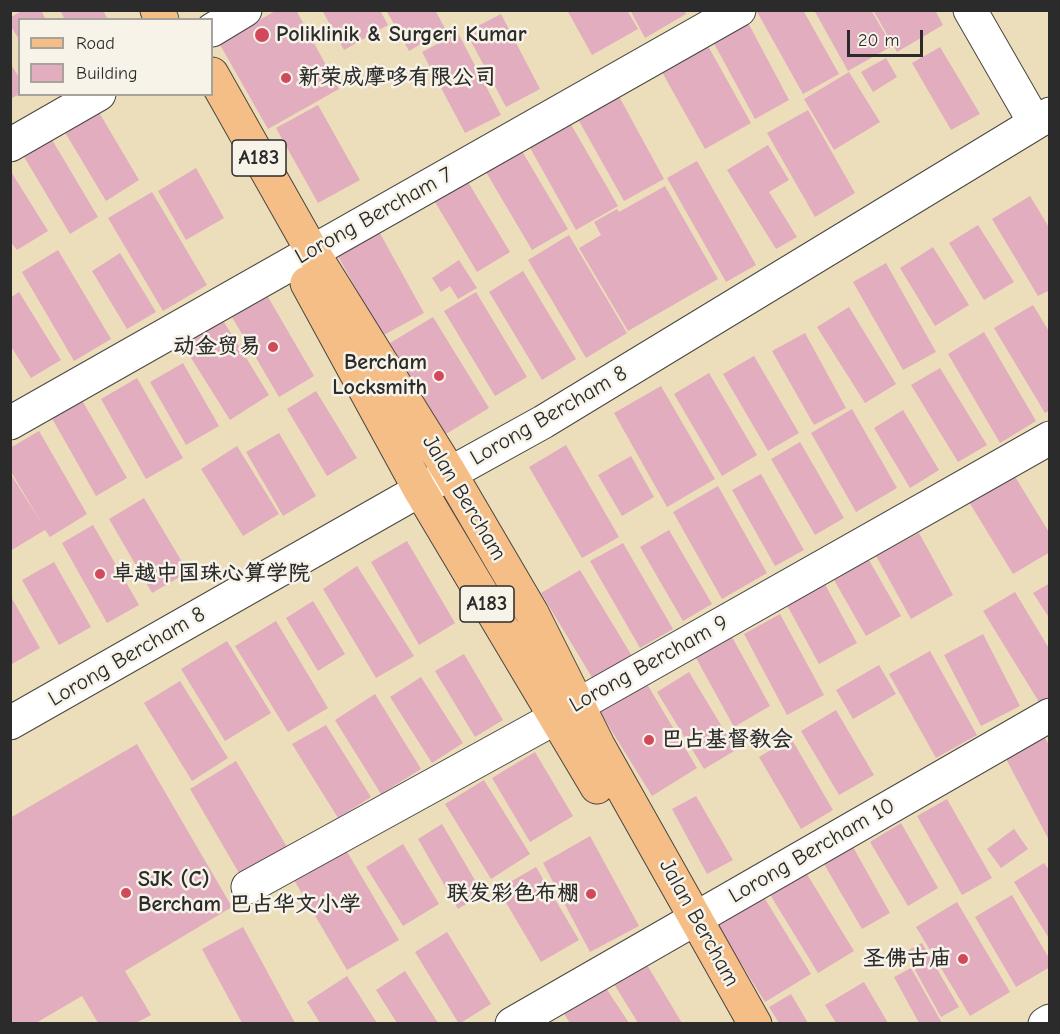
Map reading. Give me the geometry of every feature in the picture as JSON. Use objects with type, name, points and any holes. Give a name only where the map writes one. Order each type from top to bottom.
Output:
[{"type":"main road","name":"Jalan Bercham","points":[[213,76],[420,489],[566,711],[689,922],[755,1023]]},
{"type":"main road","name":"Jalan Bercham","points":[[205,96],[303,256],[450,473],[532,613],[566,711]]},
{"type":"main road","name":"Jalan Bercham","points":[[689,922],[735,1023]]},
{"type":"street","points":[[213,29],[245,10]]},
{"type":"street","name":"Lorong Bercham 7","points":[[10,423],[739,10]]},
{"type":"street","points":[[970,10],[1042,119]]},
{"type":"street","points":[[10,145],[96,96]]},
{"type":"street","name":"Lorong Bercham 8","points":[[10,723],[420,489],[543,422],[1042,119]]},
{"type":"street","name":"Lorong Bercham 9","points":[[248,887],[1050,438]]},
{"type":"street","name":"Lorong Bercham 10","points":[[512,1023],[1050,715]]},
{"type":"street","points":[[1045,1023],[1050,1021]]},
{"type":"building","points":[[23,10],[41,10],[45,18],[18,18],[18,38],[10,25],[10,18]]},
{"type":"building","points":[[60,10],[103,10],[107,18],[64,18]]},
{"type":"building","name":"新荣成摩哆有限公司","points":[[277,10],[296,10],[339,89],[268,129],[219,43]]},
{"type":"building","points":[[322,10],[380,10],[388,25],[344,50]]},
{"type":"building","points":[[386,10],[435,10],[446,30],[409,51]]},
{"type":"building","points":[[567,10],[627,10],[638,29],[592,55]]},
{"type":"building","points":[[630,10],[684,10],[686,14],[645,38]]},
{"type":"building","points":[[756,10],[803,10],[839,74],[803,94]]},
{"type":"building","points":[[814,10],[871,10],[892,46],[848,71]]},
{"type":"building","points":[[873,10],[935,10],[943,25],[897,52]]},
{"type":"building","points":[[501,14],[540,89],[506,107],[466,32]]},
{"type":"building","points":[[745,17],[789,100],[755,119],[710,36]]},
{"type":"building","points":[[458,33],[501,115],[465,133],[422,52]]},
{"type":"building","points":[[703,37],[751,123],[705,149],[657,63]]},
{"type":"building","points":[[940,47],[980,114],[951,130],[912,63]]},
{"type":"building","points":[[886,58],[897,77],[873,92],[861,72]]},
{"type":"building","points":[[10,63],[18,76],[18,95],[10,99]]},
{"type":"building","points":[[849,72],[880,122],[834,150],[804,99]]},
{"type":"building","points":[[615,89],[664,179],[624,201],[574,112]]},
{"type":"building","points":[[94,104],[139,180],[106,201],[60,124]]},
{"type":"building","points":[[318,105],[360,180],[318,203],[276,128]]},
{"type":"building","points":[[808,110],[855,193],[815,217],[767,133]]},
{"type":"building","points":[[565,114],[618,206],[576,230],[524,137]]},
{"type":"building","points":[[48,133],[98,217],[70,234],[20,150]]},
{"type":"building","points":[[768,145],[789,180],[769,192],[797,237],[776,249],[727,170]]},
{"type":"building","points":[[522,151],[568,229],[532,250],[486,172]]},
{"type":"building","points":[[697,161],[756,265],[726,282],[667,178]]},
{"type":"building","points":[[196,168],[224,218],[186,240],[158,191]]},
{"type":"building","points":[[10,170],[48,231],[17,250],[10,241]]},
{"type":"building","points":[[468,182],[510,252],[477,272],[435,202]]},
{"type":"building","points":[[665,186],[718,279],[628,331],[579,248],[601,235],[594,222],[617,209],[619,212]]},
{"type":"building","points":[[152,192],[207,285],[163,311],[108,218]]},
{"type":"building","points":[[1030,196],[1050,229],[1050,290],[1038,296],[992,219]]},
{"type":"building","points":[[978,225],[1014,282],[984,300],[949,243]]},
{"type":"building","points":[[376,226],[424,313],[382,336],[334,249]]},
{"type":"building","points":[[569,235],[627,333],[586,358],[528,260]]},
{"type":"building","points":[[933,247],[969,305],[935,326],[900,268]]},
{"type":"building","points":[[58,250],[111,339],[74,361],[22,272]]},
{"type":"building","points":[[120,253],[156,312],[127,329],[92,271]]},
{"type":"building","points":[[459,260],[477,288],[458,299],[450,286],[441,292],[432,278]]},
{"type":"building","points":[[886,263],[936,352],[903,370],[853,282]]},
{"type":"building","points":[[523,271],[576,359],[542,380],[489,292]]},
{"type":"building","points":[[19,292],[61,360],[31,378],[10,345],[10,298]]},
{"type":"building","points":[[476,292],[527,377],[495,396],[444,311]]},
{"type":"building","name":"动金贸易","points":[[268,297],[314,376],[279,397],[232,317]]},
{"type":"building","points":[[1033,305],[1050,333],[1050,410],[1045,413],[994,328]]},
{"type":"building","points":[[849,307],[896,384],[865,403],[817,327]]},
{"type":"building","points":[[221,317],[269,395],[230,420],[181,342]]},
{"type":"building","name":"Bercham Locksmith","points":[[433,317],[489,408],[446,434],[390,343]]},
{"type":"building","points":[[984,332],[1036,421],[1000,443],[948,354]]},
{"type":"building","points":[[805,333],[846,408],[814,425],[772,351]]},
{"type":"building","points":[[754,356],[799,433],[768,451],[723,374]]},
{"type":"building","points":[[183,363],[219,426],[186,445],[150,382]]},
{"type":"building","points":[[940,368],[987,445],[958,462],[911,385]]},
{"type":"building","points":[[709,373],[757,455],[722,476],[674,394]]},
{"type":"building","points":[[137,378],[183,458],[146,479],[101,399]]},
{"type":"building","points":[[661,386],[715,479],[667,507],[614,413]]},
{"type":"building","points":[[316,391],[357,458],[327,476],[287,409]]},
{"type":"building","points":[[79,395],[127,478],[96,496],[49,413]]},
{"type":"building","points":[[852,409],[897,488],[856,512],[811,433]]},
{"type":"building","points":[[903,410],[939,470],[910,488],[874,428]]},
{"type":"building","points":[[39,431],[87,514],[50,537],[45,530],[10,551],[10,473],[42,524],[10,470],[10,448]]},
{"type":"building","points":[[279,433],[316,496],[283,516],[246,452]]},
{"type":"building","points":[[800,442],[844,518],[815,535],[771,459]]},
{"type":"building","points":[[566,445],[619,537],[582,558],[529,467]]},
{"type":"building","points":[[237,446],[279,514],[243,536],[201,469]]},
{"type":"building","points":[[631,456],[654,497],[622,516],[598,475]]},
{"type":"building","points":[[1011,470],[1050,534],[1050,552],[1013,574],[966,497]]},
{"type":"building","points":[[761,474],[804,550],[775,566],[732,490]]},
{"type":"building","points":[[718,486],[767,573],[722,599],[673,512]]},
{"type":"building","points":[[144,498],[188,572],[152,593],[109,519]]},
{"type":"building","name":"卓越中国珠心算学院","points":[[93,525],[139,605],[107,623],[62,543]]},
{"type":"building","points":[[669,530],[712,604],[683,621],[640,547]]},
{"type":"building","points":[[919,533],[953,595],[911,619],[876,556]]},
{"type":"building","points":[[407,541],[455,623],[419,645],[371,562]]},
{"type":"building","points":[[623,543],[673,629],[640,648],[590,561]]},
{"type":"building","points":[[869,560],[901,616],[866,636],[834,580]]},
{"type":"building","points":[[54,562],[91,627],[59,645],[22,580]]},
{"type":"building","points":[[357,566],[414,656],[376,678],[323,589]]},
{"type":"building","points":[[580,570],[632,656],[593,679],[541,593]]},
{"type":"building","points":[[821,577],[857,643],[819,664],[783,598]]},
{"type":"building","points":[[1050,583],[1050,619],[1033,593]]},
{"type":"building","points":[[1015,592],[1050,650],[1050,696],[1039,702],[983,611]]},
{"type":"building","points":[[10,595],[40,648],[12,664],[10,662]]},
{"type":"building","points":[[313,601],[345,654],[318,671],[286,618]]},
{"type":"building","points":[[780,614],[824,695],[787,715],[744,634]]},
{"type":"building","points":[[276,621],[328,708],[288,732],[235,646]]},
{"type":"building","points":[[983,634],[1020,706],[981,726],[944,655]]},
{"type":"building","points":[[732,637],[770,706],[734,727],[696,658]]},
{"type":"building","points":[[227,641],[271,713],[225,741],[181,669]]},
{"type":"building","points":[[930,651],[977,735],[936,758],[889,674]]},
{"type":"building","points":[[464,654],[503,720],[475,737],[435,671]]},
{"type":"building","points":[[879,665],[896,694],[853,719],[836,690]]},
{"type":"building","points":[[689,672],[736,750],[704,769],[657,692]]},
{"type":"building","points":[[421,677],[463,743],[432,763],[390,697]]},
{"type":"building","points":[[180,681],[228,758],[192,781],[144,703]]},
{"type":"building","name":"巴占基督教会","points":[[647,684],[697,768],[652,796],[600,712]]},
{"type":"building","points":[[375,694],[421,769],[381,794],[335,720]]},
{"type":"building","points":[[836,710],[874,775],[839,795],[801,731]]},
{"type":"building","points":[[326,725],[371,797],[338,818],[292,744]]},
{"type":"building","points":[[1044,736],[1050,747],[1050,842],[1005,757]]},
{"type":"building","points":[[791,738],[833,810],[801,829],[759,757]]},
{"type":"building","name":"SJK (C) Bercham 巴占华文小学","points":[[137,744],[232,907],[125,971],[151,1015],[136,1023],[98,1023],[82,996],[36,1023],[10,1023],[10,818]]},
{"type":"building","points":[[535,752],[573,816],[530,842],[492,778]]},
{"type":"building","points":[[236,761],[290,852],[243,880],[190,789]]},
{"type":"building","points":[[484,780],[530,854],[491,879],[445,804]]},
{"type":"building","points":[[696,796],[733,860],[707,874],[672,809]]},
{"type":"building","points":[[947,799],[992,878],[962,895],[917,816]]},
{"type":"building","points":[[901,823],[938,888],[908,906],[870,842]]},
{"type":"building","points":[[442,824],[483,894],[458,909],[418,839]]},
{"type":"building","points":[[1014,829],[1028,849],[1001,868],[987,849]]},
{"type":"building","name":"联发彩色布棚","points":[[590,836],[639,926],[590,952],[543,863]]},
{"type":"building","points":[[403,844],[439,904],[403,926],[366,867]]},
{"type":"building","points":[[853,847],[890,913],[862,929],[824,864]]},
{"type":"building","points":[[346,850],[399,940],[347,970],[294,880]]},
{"type":"building","points":[[1044,863],[1050,871],[1050,940],[1014,882]]},
{"type":"building","points":[[802,866],[854,951],[818,973],[766,888]]},
{"type":"building","points":[[536,867],[579,940],[541,962],[498,889]]},
{"type":"building","points":[[762,894],[811,974],[765,1002],[716,923]]},
{"type":"building","points":[[1012,895],[1050,960],[1050,967],[1016,987],[975,917]]},
{"type":"building","name":"圣佛古庙","points":[[957,902],[1010,992],[970,1016],[916,927]]},
{"type":"building","points":[[243,927],[295,1023],[242,1023],[202,949]]},
{"type":"building","points":[[447,932],[491,1004],[459,1024],[415,952]]},
{"type":"building","points":[[922,943],[959,1007],[941,1017],[905,952]]},
{"type":"building","points":[[644,960],[682,1023],[638,1023],[611,979]]},
{"type":"building","points":[[911,968],[942,1023],[919,1023],[894,977]]},
{"type":"building","points":[[405,971],[438,1023],[397,1023],[376,990]]},
{"type":"building","points":[[347,976],[377,1023],[320,1023],[307,1002]]},
{"type":"building","points":[[602,982],[629,1023],[570,1023],[561,1009]]},
{"type":"building","points":[[864,982],[888,1023],[836,1023],[825,1005]]},
{"type":"building","points":[[791,994],[808,1023],[779,1023],[769,1007]]},
{"type":"place","name":"Poliklinik & Surgeri Kumar","points":[[262,35]]},
{"type":"place","name":"新荣成摩哆有限公司","points":[[286,78]]},
{"type":"place","name":"动金贸易","points":[[273,347]]},
{"type":"place","name":"Bercham Locksmith","points":[[439,376]]},
{"type":"place","name":"卓越中国珠心算学院","points":[[100,574]]},
{"type":"place","name":"巴占基督教会","points":[[649,740]]},
{"type":"place","name":"SJK (C) Bercham 巴占华文小学","points":[[126,893]]},
{"type":"place","name":"联发彩色布棚","points":[[591,894]]},
{"type":"place","name":"圣佛古庙","points":[[963,959]]}]
